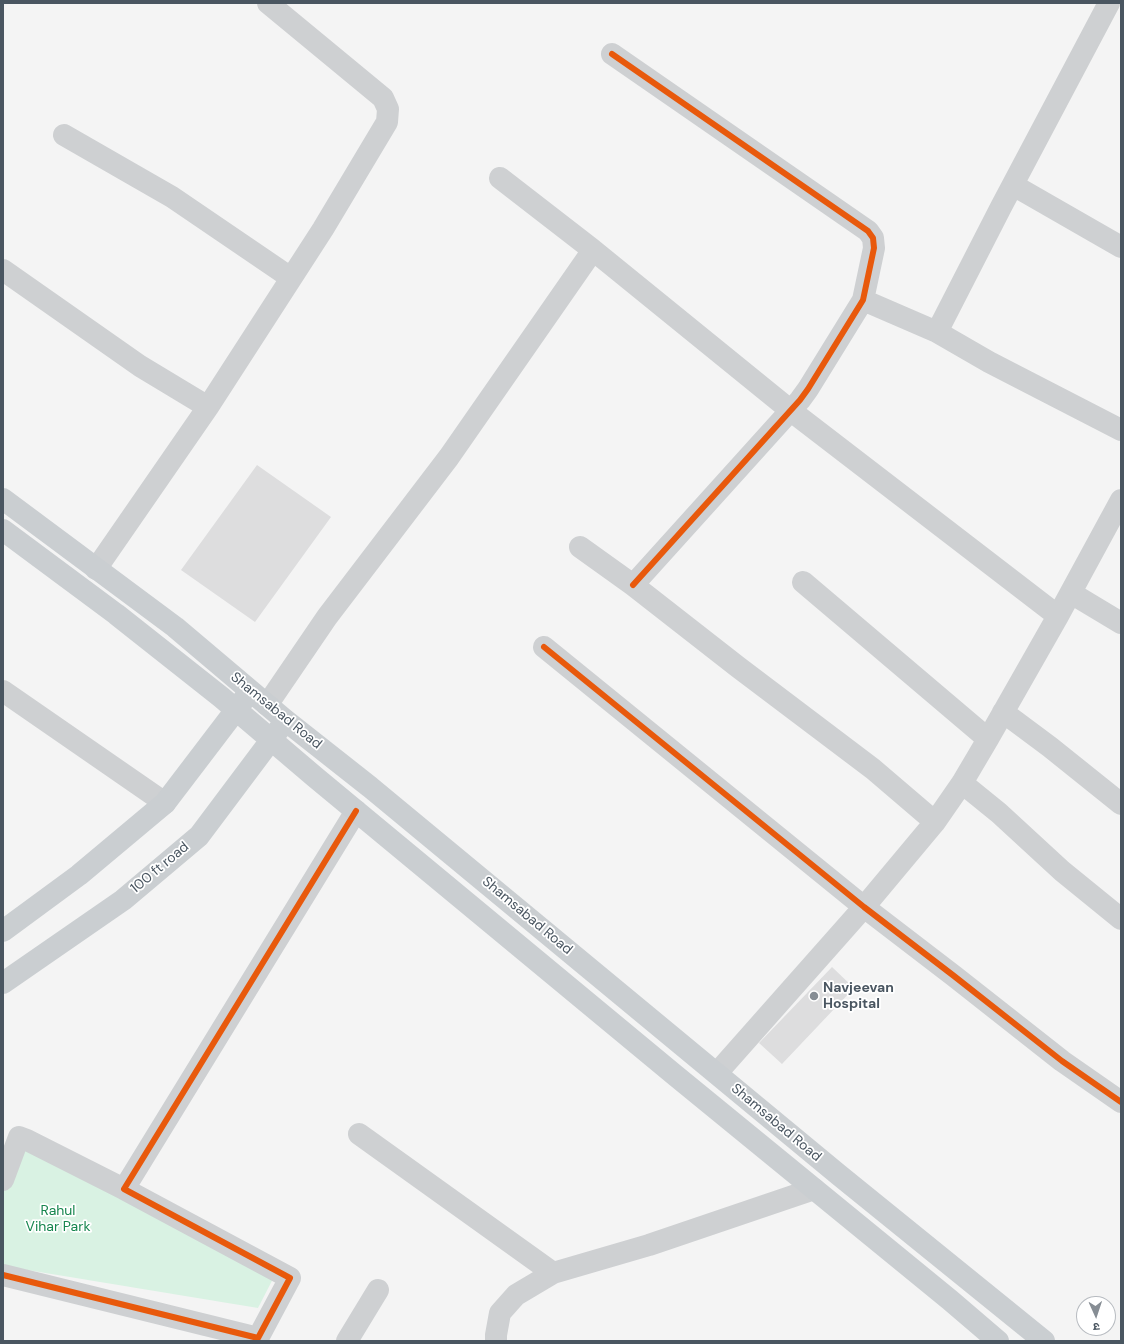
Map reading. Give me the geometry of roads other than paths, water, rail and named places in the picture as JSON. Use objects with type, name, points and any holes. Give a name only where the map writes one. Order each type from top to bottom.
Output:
[{"type":"main road","name":"Shamsabad Road","points":[[3,499],[176,627],[285,720],[370,787],[839,1175],[1044,1341]]},
{"type":"main road","name":"Shamsabad Road","points":[[3,530],[116,614],[236,710],[356,811],[998,1341]]},
{"type":"main road","points":[[3,931],[79,876],[165,803],[250,691]]},
{"type":"main road","name":"100 ft road","points":[[3,983],[123,900],[199,836],[272,740],[285,720]]},
{"type":"street","points":[[96,569],[208,407],[323,229],[387,122],[388,109],[384,98],[268,3]]},
{"type":"street","points":[[937,332],[1109,3]]},
{"type":"street","points":[[612,54],[868,231],[873,238],[874,248],[863,300],[808,389],[633,585]]},
{"type":"street","points":[[64,135],[172,197],[291,278]]},
{"type":"street","points":[[500,178],[593,250],[790,410],[1058,616]]},
{"type":"street","points":[[1013,185],[1121,247]]},
{"type":"street","points":[[267,705],[327,617],[449,457],[593,250]]},
{"type":"street","points":[[3,270],[140,366],[208,407]]},
{"type":"street","points":[[863,300],[937,332],[989,362],[1121,430]]},
{"type":"street","points":[[717,1073],[864,907],[935,822],[962,783],[988,739],[1071,593],[1121,500]]},
{"type":"street","points":[[580,547],[633,585],[873,769],[935,822]]},
{"type":"street","points":[[803,582],[988,739]]},
{"type":"street","points":[[1071,593],[1121,623]]},
{"type":"street","points":[[544,647],[864,907],[1062,1061],[1121,1102]]},
{"type":"street","points":[[3,692],[165,803]]},
{"type":"street","points":[[1003,712],[1050,747],[1121,804]]},
{"type":"street","points":[[962,783],[999,813],[1062,871],[1121,919]]},
{"type":"street","points":[[124,1189],[356,811]]},
{"type":"street","points":[[359,1134],[553,1272]]},
{"type":"street","points":[[3,1180],[19,1137],[124,1189],[290,1278],[258,1338],[3,1276]]},
{"type":"street","points":[[496,1341],[500,1313],[516,1295],[553,1272],[649,1245],[814,1189]]},
{"type":"street","points":[[347,1341],[378,1290]]},
{"type":"place","name":"Navjeevan Hospital","points":[[814,996]]},
{"type":"park label","name":"Rahul Vihar Park","points":[[58,1220]]}]
